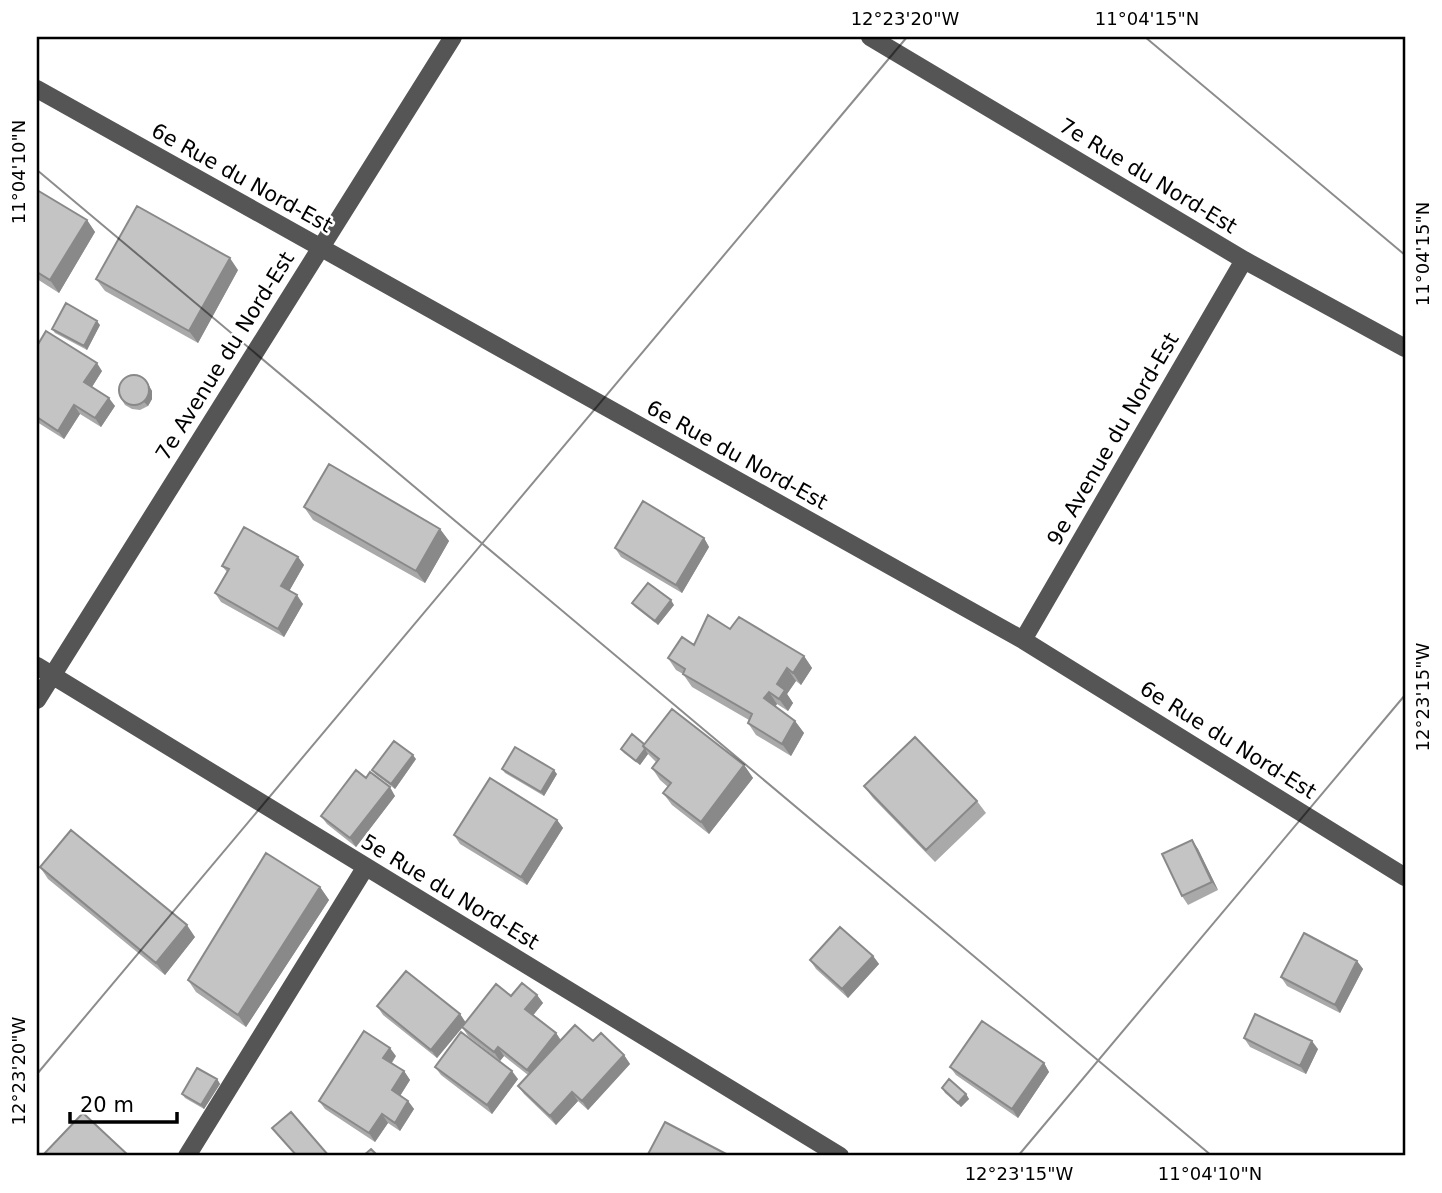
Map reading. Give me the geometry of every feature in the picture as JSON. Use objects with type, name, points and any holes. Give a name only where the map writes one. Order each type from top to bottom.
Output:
[{"type":"street","name":"7e Avenue du Nord-Est","points":[[37,700],[45,670],[453,37]]},
{"type":"street","name":"7e Rue du Nord-Est","points":[[870,37],[1244,260],[1405,348]]},
{"type":"street","name":"6e Rue du Nord-Est","points":[[37,89],[1023,640],[1405,877]]},
{"type":"street","name":"9e Avenue du Nord-Est","points":[[1023,640],[1244,260]]},
{"type":"street","name":"5e Rue du Nord-Est","points":[[45,670],[840,1156]]},
{"type":"street","points":[[187,1156],[365,868]]},
{"type":"building","points":[[37,190],[87,220],[50,280],[37,272]]},
{"type":"building","points":[[137,206],[230,258],[189,331],[96,279]]},
{"type":"building","points":[[66,303],[97,321],[84,346],[52,329]]},
{"type":"building","points":[[46,331],[97,363],[84,382],[109,398],[95,418],[74,405],[58,431],[37,417],[37,346]]},
{"type":"building","points":[[134,375],[145,379],[149,390],[145,401],[134,405],[123,401],[119,390],[123,379]]},
{"type":"building","points":[[329,464],[440,529],[416,571],[304,507]]},
{"type":"building","points":[[643,501],[704,538],[676,585],[615,548]]},
{"type":"building","points":[[244,527],[298,557],[281,586],[297,595],[278,629],[215,593],[229,569],[222,566]]},
{"type":"building","points":[[648,583],[671,600],[655,621],[632,603]]},
{"type":"building","points":[[708,615],[730,629],[739,617],[804,656],[793,673],[787,668],[777,684],[785,690],[779,699],[769,692],[764,698],[795,721],[782,744],[748,723],[752,714],[683,674],[685,669],[668,658],[682,637],[694,645]]},
{"type":"building","points":[[672,709],[744,765],[701,822],[663,793],[671,783],[652,768],[659,759],[643,746]]},
{"type":"building","points":[[632,734],[644,744],[645,749],[636,761],[621,749]]},
{"type":"building","points":[[915,737],[977,801],[926,850],[864,786]]},
{"type":"building","points":[[394,741],[413,755],[391,784],[372,770]]},
{"type":"building","points":[[515,747],[554,770],[541,792],[502,769]]},
{"type":"building","points":[[356,770],[366,778],[370,772],[390,787],[350,838],[321,816]]},
{"type":"building","points":[[490,778],[557,820],[521,877],[454,835]]},
{"type":"building","points":[[71,830],[187,925],[156,963],[40,867]]},
{"type":"building","points":[[1192,840],[1212,882],[1182,896],[1162,854]]},
{"type":"building","points":[[266,853],[320,887],[238,1015],[188,980]]},
{"type":"building","points":[[840,927],[873,956],[842,989],[810,960]]},
{"type":"building","points":[[1304,933],[1357,961],[1335,1005],[1281,977]]},
{"type":"building","points":[[406,971],[460,1014],[431,1050],[377,1006]]},
{"type":"building","points":[[522,983],[537,995],[525,1009],[556,1033],[527,1070],[498,1047],[494,1052],[462,1027],[496,984],[511,996]]},
{"type":"building","points":[[1255,1014],[1312,1041],[1300,1066],[1244,1038]]},
{"type":"building","points":[[982,1021],[1044,1063],[1012,1109],[950,1067]]},
{"type":"building","points":[[575,1025],[593,1041],[601,1033],[624,1055],[582,1101],[572,1092],[550,1116],[518,1086]]},
{"type":"building","points":[[364,1031],[390,1048],[383,1058],[404,1071],[392,1090],[408,1101],[395,1123],[382,1114],[369,1133],[319,1101]]},
{"type":"building","points":[[461,1032],[512,1071],[487,1105],[435,1067]]},
{"type":"building","points":[[197,1068],[217,1079],[201,1105],[182,1094]]},
{"type":"building","points":[[949,1079],[966,1094],[958,1103],[942,1088]]},
{"type":"building","points":[[291,1112],[329,1156],[297,1156],[272,1128]]},
{"type":"building","points":[[83,1113],[128,1155],[42,1156]]},
{"type":"building","points":[[665,1122],[730,1156],[647,1156]]},
{"type":"building","points":[[371,1149],[378,1156],[363,1156]]}]
